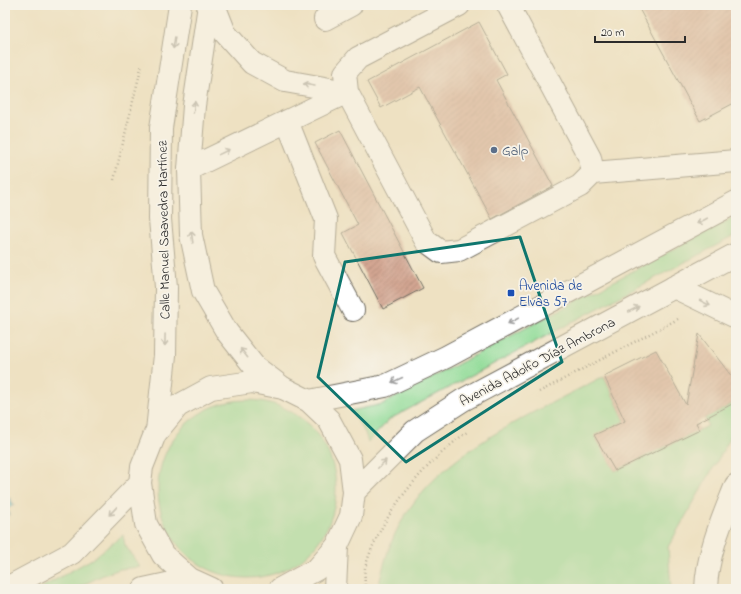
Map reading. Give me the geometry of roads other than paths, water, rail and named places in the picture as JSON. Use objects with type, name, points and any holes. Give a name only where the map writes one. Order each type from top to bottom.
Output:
[{"type":"main road","name":"Calle Manuel Saavedra Martínez","points":[[157,431],[165,355],[166,294],[160,219],[161,128],[180,5]]},
{"type":"main road","name":"Calle Manuel Saavedra Martínez","points":[[209,5],[194,106],[189,169],[191,235],[202,291],[227,332],[254,366],[283,388]]},
{"type":"main road","points":[[214,5],[225,33],[252,63],[285,81],[347,92]]},
{"type":"main road","points":[[325,19],[351,5]]},
{"type":"main road","points":[[459,5],[358,58],[345,73],[347,92],[426,241],[441,252],[459,250],[580,186],[593,173],[736,161]]},
{"type":"main road","points":[[508,5],[590,158],[593,173]]},
{"type":"main road","points":[[189,169],[347,92]]},
{"type":"main road","points":[[287,121],[326,219],[324,256],[353,310]]},
{"type":"main road","points":[[309,401],[386,386],[446,357],[736,202]]},
{"type":"main road","name":"Avenida Adolfo Díaz Ambrona","points":[[354,492],[415,431],[463,400],[736,254]]},
{"type":"main road","points":[[674,287],[706,304],[736,317]]},
{"type":"main road","points":[[212,589],[190,580],[163,555],[146,524],[140,483],[142,467],[157,431],[178,406],[211,388],[252,382],[283,388],[309,401],[329,420],[350,460],[354,492],[351,516],[338,546],[317,569],[280,589]]},
{"type":"main road","points":[[5,589],[72,553],[140,483]]},
{"type":"main road","points":[[706,589],[719,527],[736,485]]},
{"type":"main road","points":[[335,589],[338,546]]},
{"type":"main road","points":[[144,589],[190,580]]},
{"type":"water","points":[[10,498],[14,505],[7,509],[10,514],[5,517],[5,501]]},
{"type":"place","name":"Galp","points":[[494,150]]},
{"type":"place","name":"Avenida de Elvas 57","points":[[511,293]]}]
